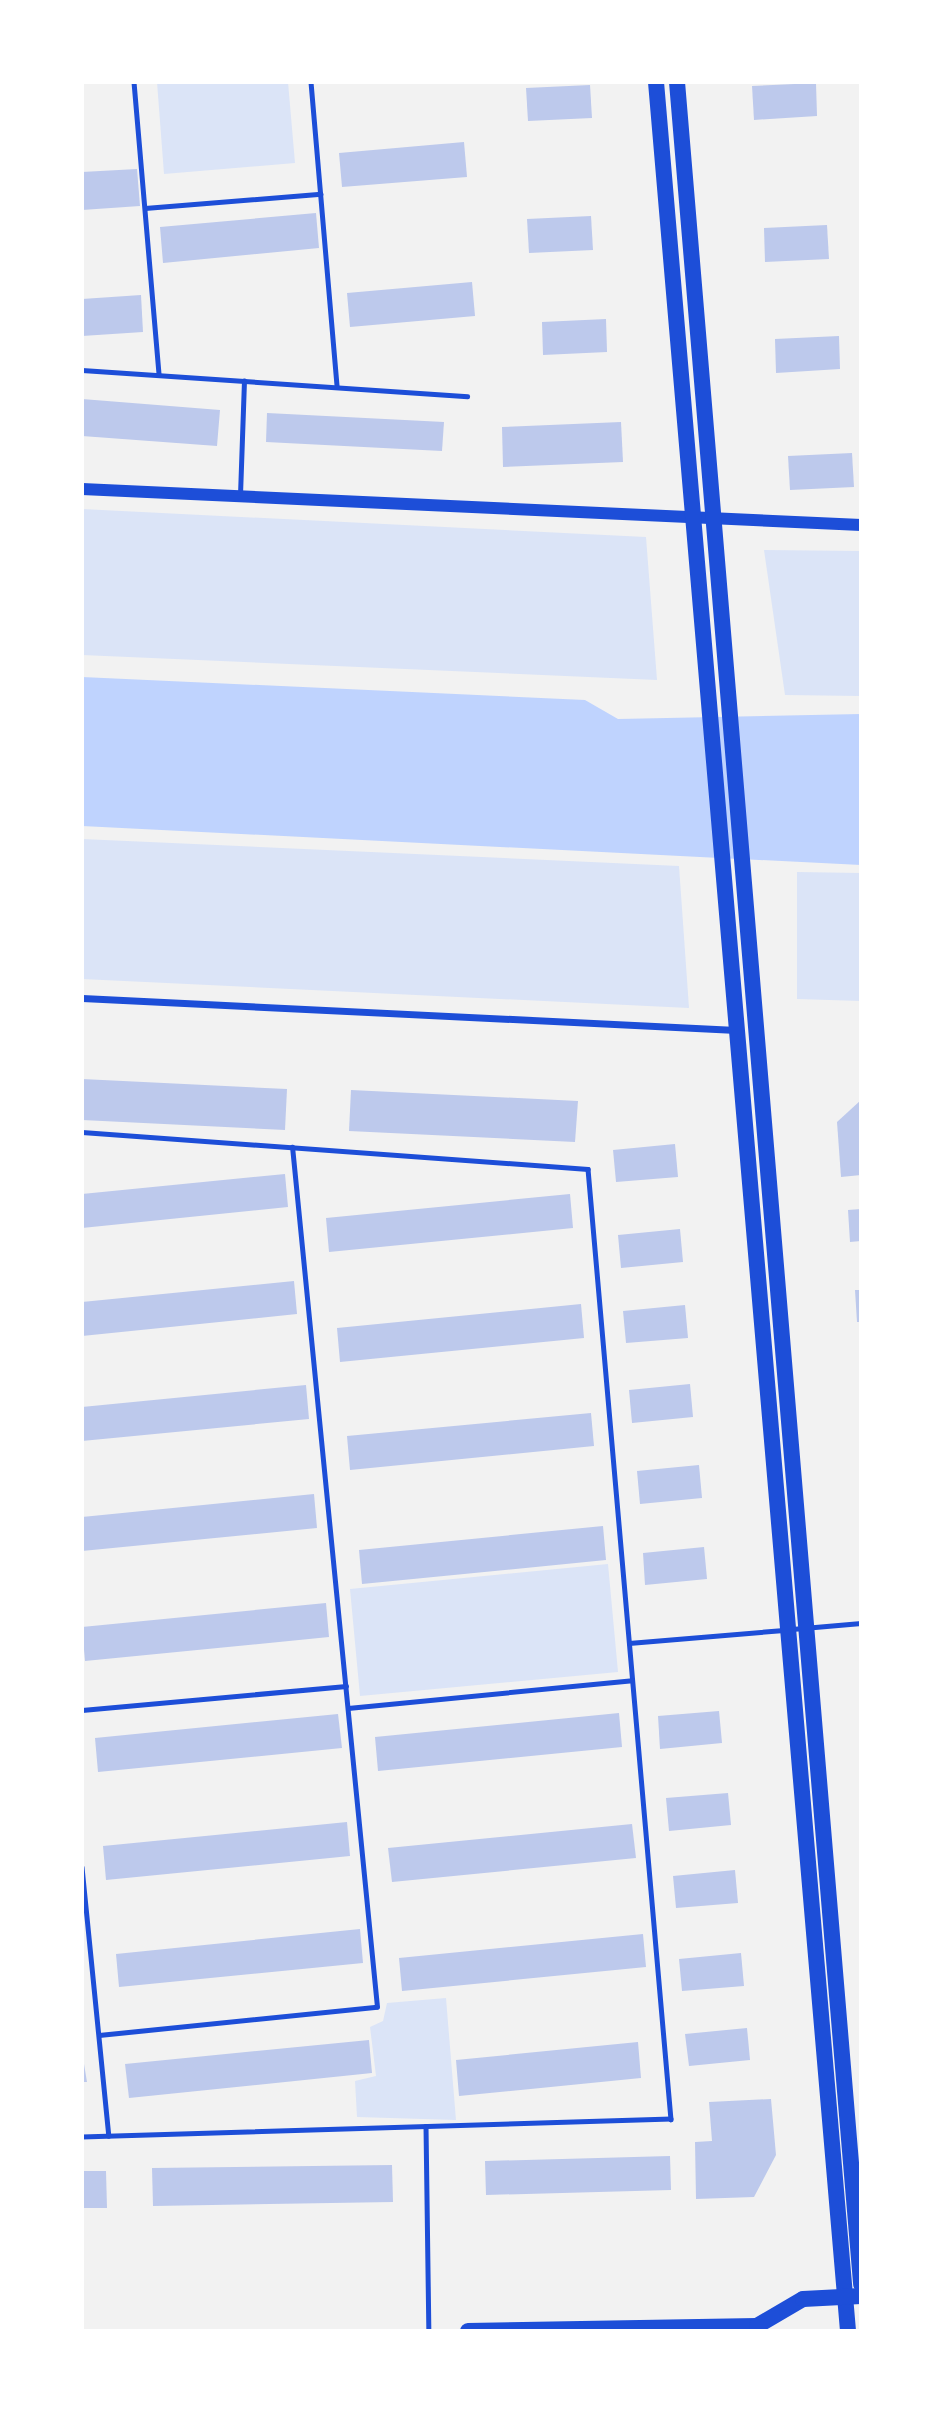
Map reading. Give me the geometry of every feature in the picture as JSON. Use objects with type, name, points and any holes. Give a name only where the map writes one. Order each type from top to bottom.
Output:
[{"type":"main road","points":[[656,82],[701,522],[728,692],[740,1030],[861,2284]]},
{"type":"main road","points":[[677,82],[710,692],[734,873],[798,1628],[854,2297],[848,2331]]},
{"type":"main road","points":[[467,2331],[757,2326],[803,2299],[854,2297]]},
{"type":"street","points":[[82,489],[701,522],[861,525]]},
{"type":"street","points":[[82,998],[740,1030]]},
{"type":"lane","points":[[134,82],[159,375]]},
{"type":"lane","points":[[311,82],[337,387]]},
{"type":"lane","points":[[145,208],[320,194]]},
{"type":"lane","points":[[82,370],[467,396]]},
{"type":"lane","points":[[240,498],[244,380]]},
{"type":"lane","points":[[82,1132],[588,1169],[671,2119],[82,2137]]},
{"type":"lane","points":[[99,2035],[377,2007],[292,1147]]},
{"type":"lane","points":[[629,1643],[861,1623]]},
{"type":"lane","points":[[348,1708],[632,1680]]},
{"type":"lane","points":[[82,1710],[346,1686]]},
{"type":"lane","points":[[82,1867],[108,2136]]},
{"type":"lane","points":[[426,2126],[429,2331]]},
{"type":"shaded area","points":[[157,82],[288,82],[295,163],[164,174]]},
{"type":"shaded area","points":[[82,509],[646,537],[657,680],[82,655]]},
{"type":"shaded area","points":[[764,550],[861,551],[861,696],[785,695]]},
{"type":"shaded area","points":[[82,839],[679,866],[689,1008],[82,979]]},
{"type":"shaded area","points":[[797,872],[861,873],[861,1001],[797,999]]},
{"type":"shaded area","points":[[608,1564],[618,1672],[360,1696],[350,1589]]},
{"type":"shaded area","points":[[446,1998],[456,2120],[357,2117],[355,2081],[376,2076],[370,2027],[383,2021],[387,2003]]},
{"type":"water","points":[[82,677],[585,700],[618,719],[861,714],[861,865],[82,826]]},
{"type":"building","points":[[816,83],[817,116],[754,120],[752,86]]},
{"type":"building","points":[[590,85],[592,118],[528,121],[526,88]]},
{"type":"building","points":[[464,142],[467,177],[342,187],[339,153]]},
{"type":"building","points":[[137,169],[140,206],[82,210],[82,172]]},
{"type":"building","points":[[316,213],[319,248],[163,263],[160,227]]},
{"type":"building","points":[[591,216],[593,250],[529,253],[527,219]]},
{"type":"building","points":[[827,225],[829,259],[765,262],[764,228]]},
{"type":"building","points":[[472,282],[475,316],[350,327],[347,293]]},
{"type":"building","points":[[141,295],[143,332],[82,336],[82,299]]},
{"type":"building","points":[[606,319],[607,352],[543,355],[542,322]]},
{"type":"building","points":[[839,336],[840,369],[776,373],[775,339]]},
{"type":"building","points":[[82,399],[220,410],[217,446],[82,436]]},
{"type":"building","points":[[267,413],[444,422],[442,451],[266,442]]},
{"type":"building","points":[[621,422],[623,462],[503,467],[502,427]]},
{"type":"building","points":[[852,453],[854,487],[790,490],[788,456]]},
{"type":"building","points":[[82,1079],[287,1089],[285,1130],[82,1120]]},
{"type":"building","points":[[351,1090],[578,1101],[575,1142],[349,1131]]},
{"type":"building","points":[[861,1100],[861,1175],[841,1177],[837,1122]]},
{"type":"building","points":[[675,1144],[678,1177],[616,1182],[613,1150]]},
{"type":"building","points":[[285,1174],[288,1207],[82,1228],[82,1194]]},
{"type":"building","points":[[570,1194],[573,1228],[329,1252],[326,1218]]},
{"type":"building","points":[[861,1209],[861,1241],[850,1242],[848,1210]]},
{"type":"building","points":[[680,1229],[683,1262],[621,1268],[618,1235]]},
{"type":"building","points":[[294,1281],[297,1314],[82,1336],[82,1302]]},
{"type":"building","points":[[855,1290],[861,1290],[861,1322],[857,1322]]},
{"type":"building","points":[[581,1304],[584,1338],[340,1362],[337,1328]]},
{"type":"building","points":[[685,1305],[688,1338],[626,1343],[623,1311]]},
{"type":"building","points":[[690,1384],[693,1417],[632,1423],[629,1390]]},
{"type":"building","points":[[306,1385],[309,1419],[82,1441],[82,1407]]},
{"type":"building","points":[[591,1413],[594,1446],[350,1470],[347,1436]]},
{"type":"building","points":[[699,1465],[702,1498],[640,1504],[637,1471]]},
{"type":"building","points":[[314,1494],[317,1528],[82,1551],[82,1517]]},
{"type":"building","points":[[603,1526],[606,1560],[362,1584],[359,1550]]},
{"type":"building","points":[[704,1547],[707,1579],[645,1585],[643,1553]]},
{"type":"building","points":[[326,1603],[329,1637],[85,1661],[82,1627]]},
{"type":"building","points":[[719,1711],[722,1743],[660,1749],[658,1716]]},
{"type":"building","points":[[619,1713],[622,1747],[378,1771],[375,1737]]},
{"type":"building","points":[[338,1714],[342,1748],[98,1772],[95,1738]]},
{"type":"building","points":[[728,1793],[731,1825],[669,1831],[666,1798]]},
{"type":"building","points":[[347,1822],[350,1856],[106,1880],[103,1846]]},
{"type":"building","points":[[632,1824],[636,1858],[392,1882],[388,1848]]},
{"type":"building","points":[[735,1870],[738,1903],[676,1908],[673,1876]]},
{"type":"building","points":[[360,1929],[363,1963],[119,1987],[116,1954]]},
{"type":"building","points":[[643,1934],[646,1967],[402,1991],[399,1958]]},
{"type":"building","points":[[741,1953],[744,1986],[682,1991],[679,1959]]},
{"type":"building","points":[[747,2028],[750,2060],[689,2066],[685,2034]]},
{"type":"building","points":[[369,2040],[372,2073],[129,2098],[125,2064]]},
{"type":"building","points":[[638,2042],[641,2078],[459,2096],[456,2060]]},
{"type":"building","points":[[82,2052],[87,2082],[82,2082]]},
{"type":"building","points":[[771,2099],[776,2155],[754,2197],[696,2199],[695,2142],[712,2141],[709,2102]]},
{"type":"building","points":[[670,2156],[671,2190],[486,2195],[485,2161]]},
{"type":"building","points":[[392,2165],[393,2202],[153,2206],[152,2168]]},
{"type":"building","points":[[82,2171],[106,2171],[107,2208],[82,2208]]}]
